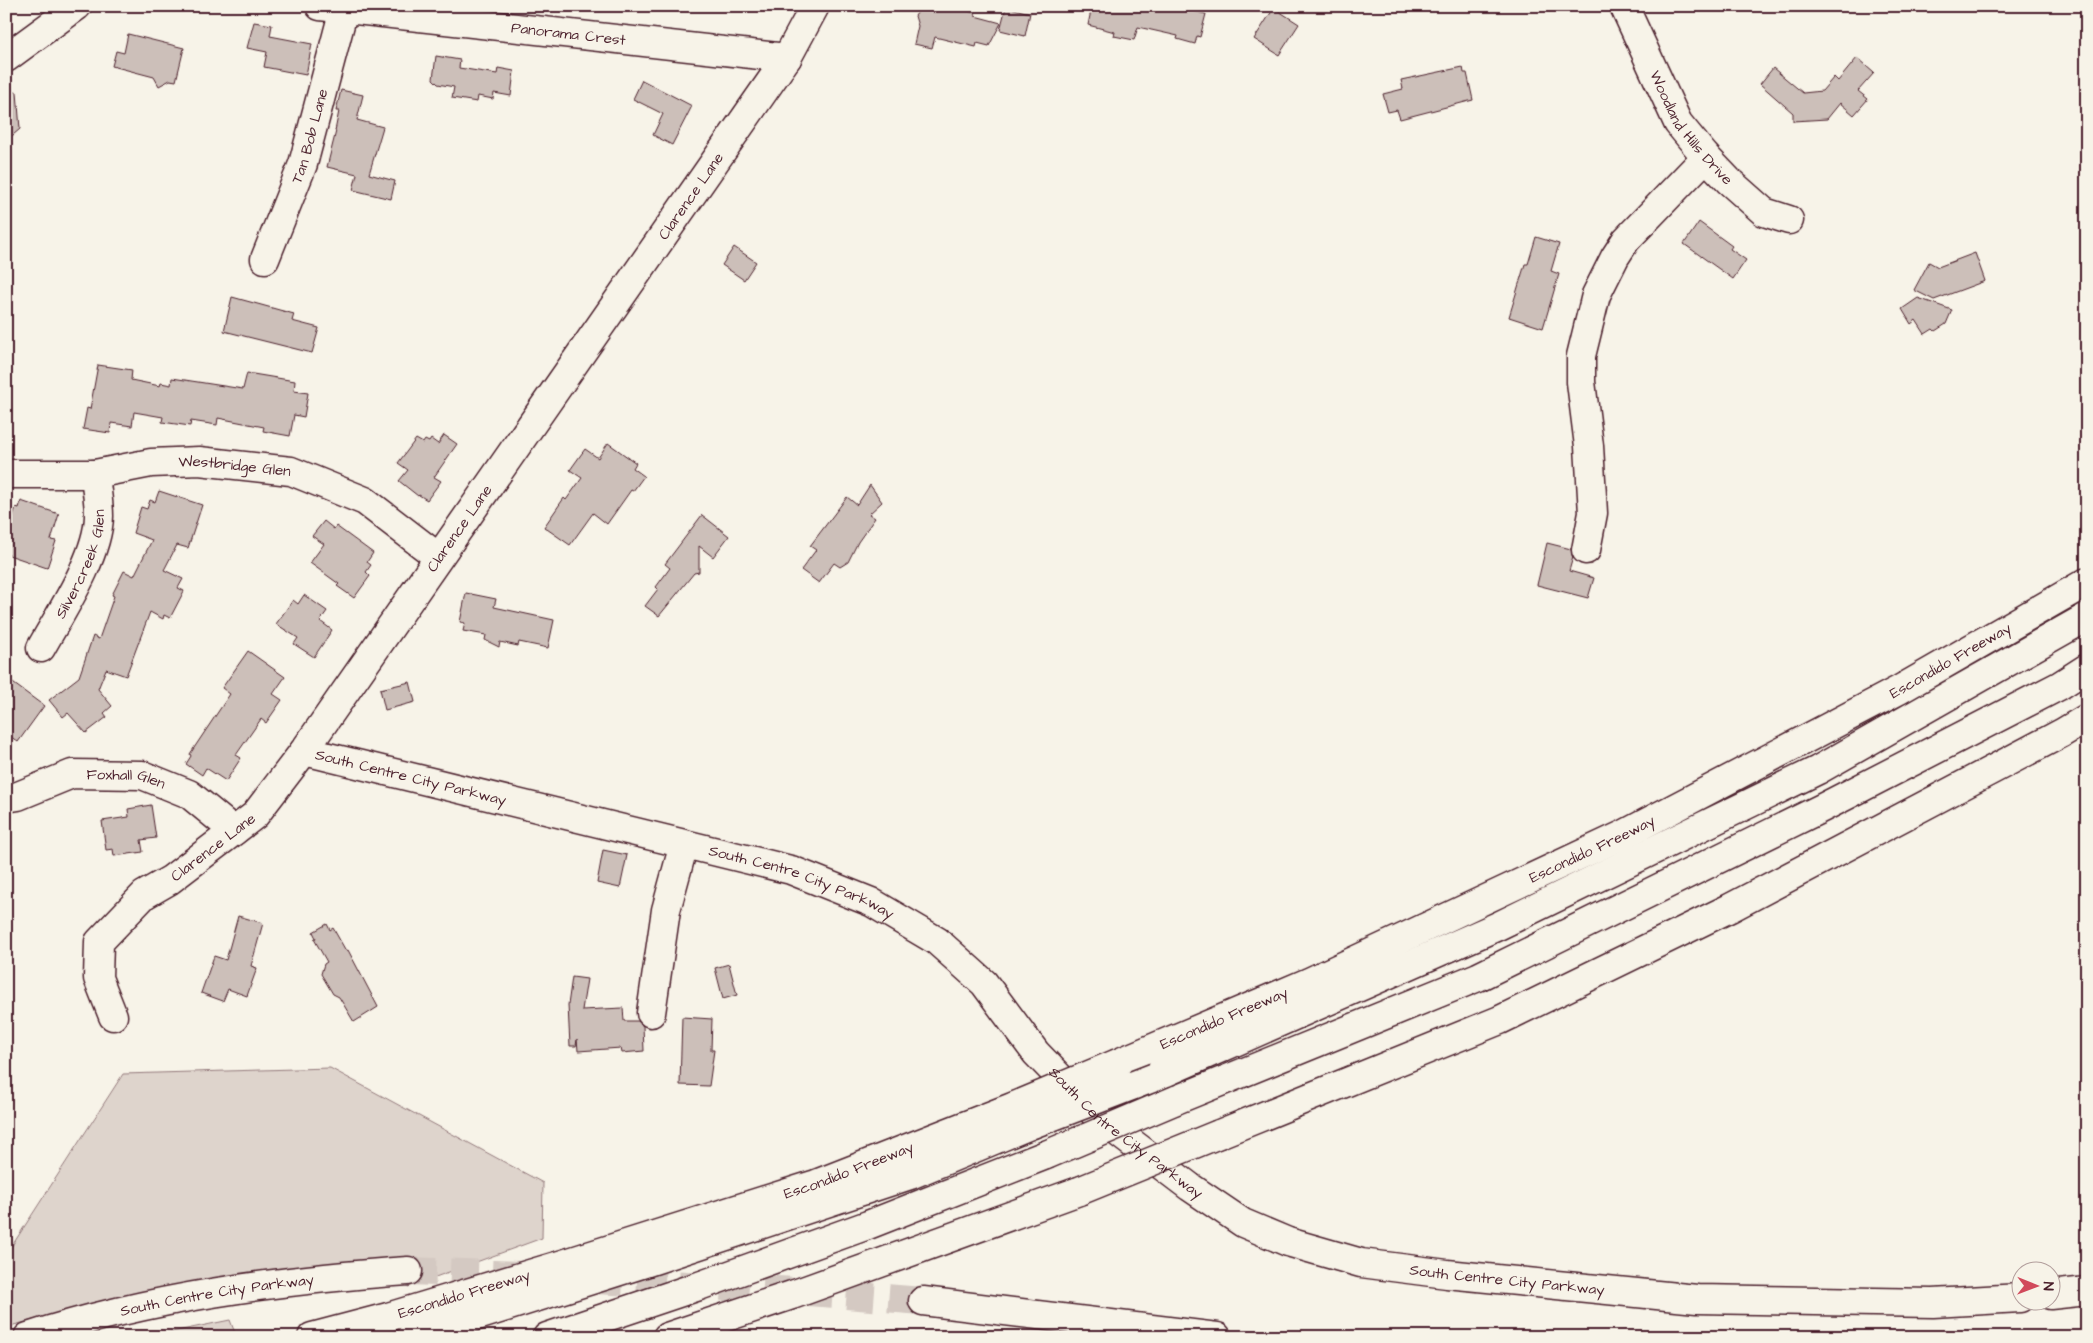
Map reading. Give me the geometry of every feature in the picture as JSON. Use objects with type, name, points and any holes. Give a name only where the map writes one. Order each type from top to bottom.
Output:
[{"type":"main road","points":[[6,58],[77,6]]},
{"type":"main road","name":"Clarence Lane","points":[[113,1016],[98,978],[99,942],[144,895],[170,880],[255,815],[304,751],[787,58],[815,6]]},
{"type":"main road","name":"Woodland Hills Drive","points":[[1624,6],[1678,124],[1729,181],[1764,212],[1788,220]]},
{"type":"main road","name":"Panorama Crest","points":[[332,8],[787,58]]},
{"type":"main road","name":"Tan Bob Lane","points":[[265,259],[303,164],[332,8]]},
{"type":"main road","points":[[1586,550],[1592,513],[1589,446],[1581,382],[1581,356],[1596,295],[1614,257],[1626,240],[1706,157]]},
{"type":"main road","name":"Westbridge Glen","points":[[6,474],[95,474],[151,463],[199,460],[291,471],[365,501],[438,557]]},
{"type":"main road","name":"Silvercreek Glen","points":[[41,648],[76,584],[92,548],[99,516],[95,474]]},
{"type":"main road","name":"Escondido Freeway","points":[[312,1337],[388,1317],[563,1264],[816,1184],[1022,1116],[1118,1063],[1309,982],[1625,834],[1899,690],[2087,582]]},
{"type":"main road","points":[[411,1337],[642,1264],[910,1175],[1022,1116],[1155,1077],[1498,926],[1818,770],[2087,617]]},
{"type":"main road","points":[[546,1337],[699,1286],[849,1232],[1046,1155],[1478,977],[1822,808],[2058,686],[2087,668]]},
{"type":"main road","points":[[667,1337],[792,1295],[1079,1191],[1518,1011],[1730,908],[2087,718]]},
{"type":"main road","name":"South Centre City Parkway","points":[[304,751],[791,870],[871,902],[937,941],[984,982],[1036,1053],[1099,1118],[1190,1187],[1243,1223],[1288,1242],[1361,1263],[1446,1274],[1697,1299],[1933,1304],[2010,1299]]},
{"type":"main road","name":"Foxhall Glen","points":[[6,798],[18,796],[72,774],[142,775],[188,794],[234,832]]},
{"type":"main road","points":[[651,1014],[666,910],[684,844]]},
{"type":"main road","name":"South Centre City Parkway","points":[[28,1337],[148,1305],[257,1285],[321,1277],[408,1271]]},
{"type":"main road","points":[[2060,1294],[2087,1291]]},
{"type":"main road","points":[[923,1301],[1217,1337]]},
{"type":"shaded area","points":[[330,1068],[543,1183],[542,1238],[408,1287],[407,1261],[130,1295],[6,1327],[6,1255],[123,1074]]},
{"type":"shaded area","points":[[230,1320],[235,1333],[221,1337],[148,1337]]},
{"type":"building","points":[[922,6],[948,6],[975,13],[975,16],[1001,23],[989,46],[977,43],[976,47],[935,37],[932,48],[914,44],[918,26],[915,16]]},
{"type":"building","points":[[1092,6],[1132,6],[1155,12],[1157,6],[1182,6],[1182,9],[1206,14],[1200,37],[1197,36],[1195,44],[1177,39],[1178,36],[1138,27],[1134,40],[1114,36],[1115,32],[1088,25]]},
{"type":"building","points":[[1006,7],[1030,13],[1025,36],[1000,30]]},
{"type":"building","points":[[1274,8],[1299,24],[1279,55],[1254,39]]},
{"type":"building","points":[[254,22],[272,25],[270,36],[312,44],[306,75],[264,67],[267,52],[247,48]]},
{"type":"building","points":[[128,34],[184,48],[176,81],[170,80],[159,86],[154,77],[112,66],[116,51],[124,53]]},
{"type":"building","points":[[436,56],[460,60],[459,68],[497,74],[498,68],[514,71],[511,96],[494,93],[493,99],[478,96],[477,102],[452,98],[454,87],[438,84],[433,79]]},
{"type":"building","points":[[1857,58],[1874,73],[1858,91],[1868,99],[1854,115],[1840,103],[1827,119],[1793,121],[1793,113],[1760,84],[1773,68],[1803,93],[1822,91],[1834,77],[1838,81]]},
{"type":"building","points":[[1463,67],[1464,73],[1467,73],[1473,100],[1400,119],[1397,110],[1388,112],[1383,94],[1403,89],[1401,80]]},
{"type":"building","points":[[642,80],[692,106],[672,145],[653,135],[663,114],[633,99]]},
{"type":"building","points":[[341,90],[363,95],[357,120],[383,127],[369,174],[395,181],[391,199],[353,190],[357,174],[327,167],[336,131],[339,111],[336,111]]},
{"type":"building","points":[[6,92],[17,92],[20,129],[6,141]]},
{"type":"building","points":[[1699,222],[1732,246],[1730,249],[1746,260],[1733,279],[1684,244]]},
{"type":"building","points":[[1536,237],[1559,244],[1551,271],[1559,274],[1543,328],[1509,317],[1525,264],[1528,264]]},
{"type":"building","points":[[734,247],[756,262],[744,280],[722,265]]},
{"type":"building","points":[[1975,253],[1985,281],[1934,300],[1914,290],[1929,262],[1938,267]]},
{"type":"building","points":[[232,297],[294,314],[292,321],[319,328],[312,353],[224,331]]},
{"type":"building","points":[[1918,298],[1952,310],[1946,324],[1935,331],[1933,329],[1925,334],[1916,320],[1911,324],[1902,309]]},
{"type":"building","points":[[98,365],[132,370],[131,380],[160,386],[161,383],[171,385],[172,378],[243,389],[247,373],[295,381],[294,391],[308,393],[304,417],[294,415],[290,436],[263,431],[264,427],[218,418],[217,425],[191,421],[190,426],[162,422],[163,417],[134,412],[132,426],[111,423],[110,433],[83,429],[87,408],[90,409]]},
{"type":"building","points":[[444,435],[457,444],[434,477],[441,481],[427,500],[418,496],[399,481],[408,470],[398,463],[416,439],[423,443],[425,440],[429,442],[431,439],[438,444]]},
{"type":"building","points":[[608,443],[636,463],[633,468],[644,476],[633,491],[631,490],[607,524],[593,513],[570,545],[544,527],[564,498],[566,500],[582,478],[570,470],[585,449],[598,458]]},
{"type":"building","points":[[870,485],[882,502],[869,514],[875,518],[858,542],[848,562],[840,567],[834,563],[819,583],[801,570],[816,550],[810,546],[847,497],[857,505]]},
{"type":"building","points":[[159,491],[202,505],[188,548],[177,545],[164,570],[183,579],[178,588],[184,591],[170,618],[164,615],[163,619],[150,612],[126,676],[106,669],[98,689],[112,706],[104,713],[107,717],[86,733],[68,713],[63,717],[49,700],[79,677],[93,636],[99,639],[114,596],[112,595],[124,571],[134,576],[152,540],[133,533],[141,507],[147,509],[150,500],[155,502]]},
{"type":"building","points":[[21,501],[59,514],[51,540],[56,541],[47,568],[6,554],[6,536],[16,507],[19,508]]},
{"type":"building","points":[[702,515],[729,536],[713,557],[699,546],[699,572],[694,573],[659,616],[645,606],[658,589],[656,587],[670,568],[665,564]]},
{"type":"building","points":[[324,521],[334,529],[336,526],[373,553],[367,562],[371,565],[366,572],[370,576],[354,598],[337,586],[339,584],[310,563],[324,544],[312,536]]},
{"type":"building","points":[[1547,543],[1571,549],[1573,557],[1569,571],[1594,578],[1588,598],[1537,585]]},
{"type":"building","points":[[466,593],[496,599],[494,607],[554,620],[548,648],[519,642],[518,646],[500,642],[499,647],[485,640],[486,635],[463,631],[465,623],[460,622]]},
{"type":"building","points":[[304,595],[327,611],[320,621],[332,630],[314,657],[294,644],[298,638],[276,624],[293,600],[298,604]]},
{"type":"building","points":[[248,651],[285,677],[273,694],[282,700],[266,723],[261,719],[236,755],[241,758],[226,781],[206,768],[202,775],[186,764],[191,756],[190,754],[230,694],[222,688]]},
{"type":"building","points":[[6,678],[44,706],[18,742],[6,733]]},
{"type":"building","points":[[410,682],[415,702],[385,710],[380,689]]},
{"type":"building","points":[[151,805],[156,838],[141,840],[143,852],[114,856],[113,849],[106,850],[102,821],[129,817],[128,809]]},
{"type":"building","points":[[603,850],[627,855],[620,888],[597,883]]},
{"type":"building","points":[[238,916],[263,923],[251,966],[257,968],[247,996],[228,989],[223,1001],[201,993],[214,956],[226,960]]},
{"type":"building","points":[[327,924],[330,930],[333,928],[346,951],[348,950],[378,1007],[354,1022],[339,997],[333,994],[321,974],[324,964],[327,962],[314,939],[316,938],[313,932]]},
{"type":"building","points":[[729,964],[737,995],[723,999],[715,968]]},
{"type":"building","points":[[572,977],[587,979],[582,1010],[623,1008],[624,1021],[638,1021],[643,1026],[644,1051],[622,1053],[621,1048],[578,1051],[577,1039],[576,1046],[570,1046],[568,1005]]},
{"type":"building","points":[[682,1017],[712,1019],[711,1050],[714,1050],[709,1086],[680,1085]]},
{"type":"tunnel","points":[[408,1271],[522,1275]]},
{"type":"tunnel","points":[[595,1280],[796,1291],[923,1301]]}]
